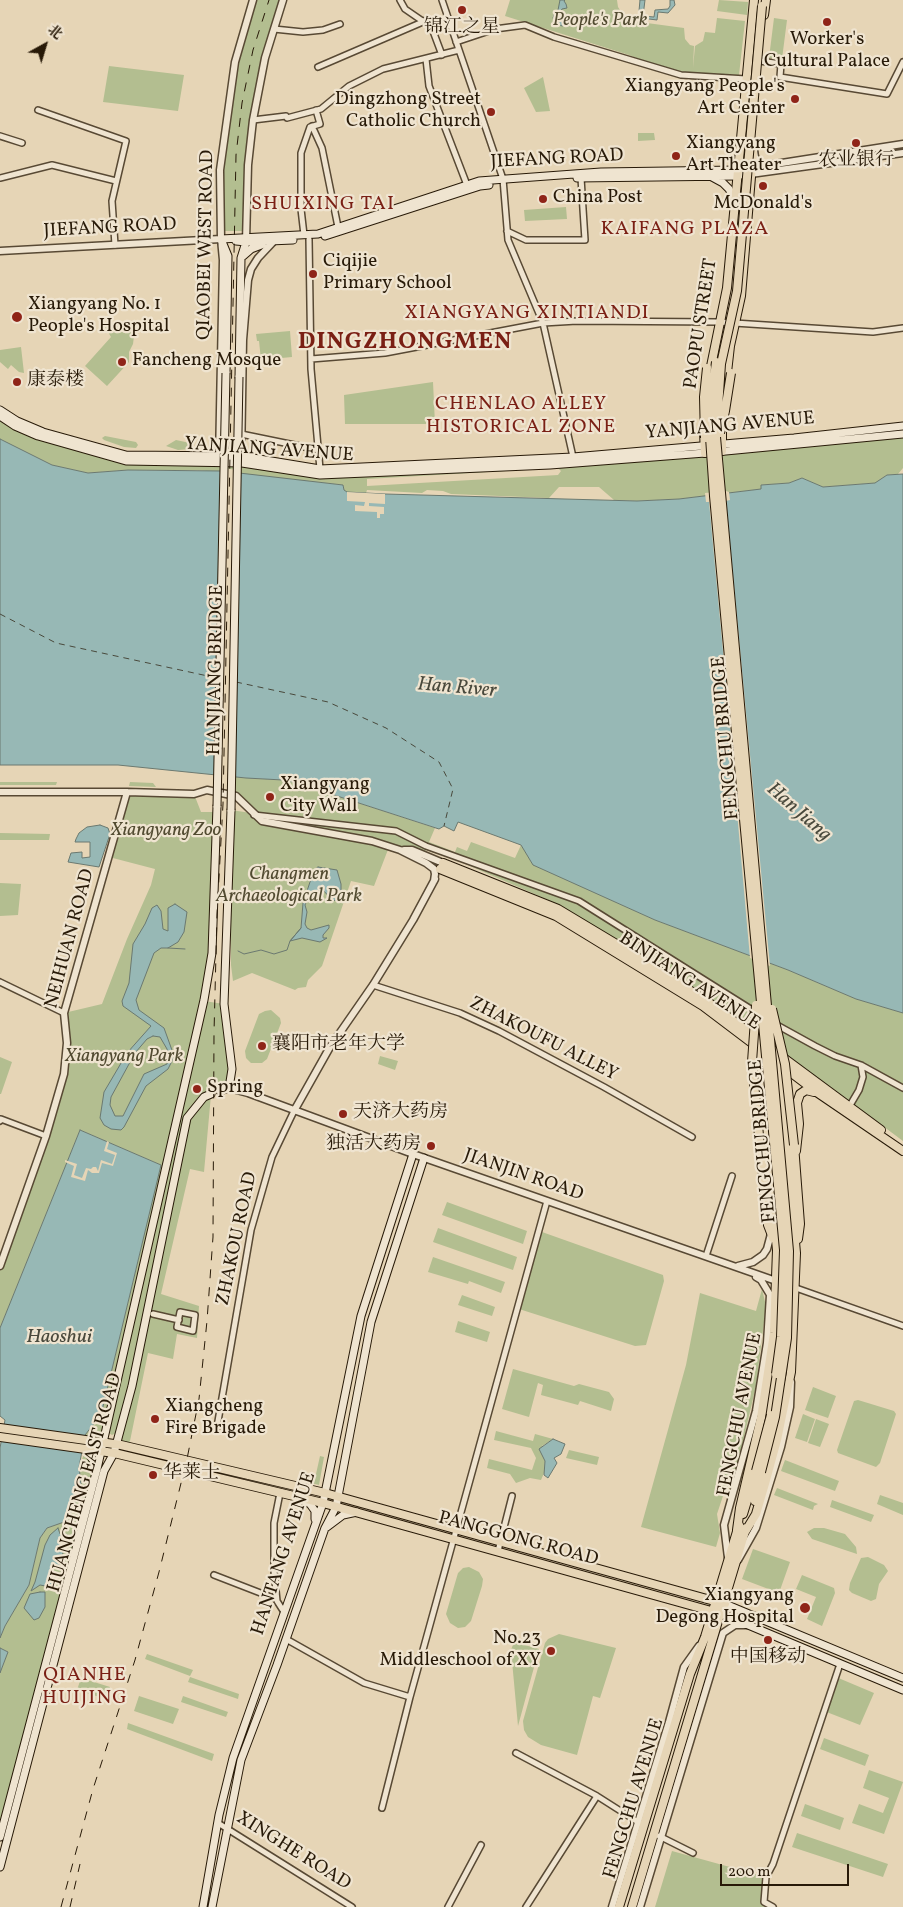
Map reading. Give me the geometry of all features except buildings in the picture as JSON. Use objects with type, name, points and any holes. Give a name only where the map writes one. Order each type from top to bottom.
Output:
[{"type":"main road","name":"PAOPU STREET","points":[[721,448],[730,346],[740,296],[752,171],[760,61],[760,2]]},
{"type":"main road","name":"PAOPU STREET","points":[[704,449],[704,413],[714,345],[727,288],[735,201],[734,172],[738,157],[746,79],[760,2]]},
{"type":"main road","name":"FENGCHU BRIDGE","points":[[758,1471],[771,1416],[777,1370],[781,1329],[784,1250],[762,983],[710,437],[712,393],[716,362],[732,290],[760,2]]},
{"type":"main road","name":"JIEFANG ROAD","points":[[247,240],[306,237],[318,239],[480,186],[503,181],[601,172],[734,172]]},
{"type":"main road","name":"JIEFANG ROAD","points":[[221,239],[274,241],[306,237],[479,181],[712,176],[734,172]]},
{"type":"main road","points":[[712,176],[729,189],[735,201]]},
{"type":"main road","name":"HANJIANG BRIDGE","points":[[185,1082],[204,1000],[212,953],[217,806],[228,256],[221,239]]},
{"type":"main road","points":[[221,239],[235,244],[240,250],[241,258]]},
{"type":"main road","name":"HANJIANG BRIDGE","points":[[229,1088],[232,1068],[224,1004],[231,810],[241,258],[247,240]]},
{"type":"main road","points":[[241,258],[251,249],[274,241]]},
{"type":"main road","points":[[714,345],[707,368],[704,397],[708,466],[717,495]]},
{"type":"main road","points":[[717,495],[721,465],[719,436],[731,373],[730,346]]},
{"type":"main road","name":"YANJIANG AVENUE","points":[[0,410],[17,422],[43,432],[126,455],[219,460]]},
{"type":"main road","name":"YANJIANG AVENUE","points":[[0,416],[15,426],[38,436],[126,461],[241,460],[320,469],[573,457],[903,434]]},
{"type":"main road","name":"YANJIANG AVENUE","points":[[721,448],[903,426]]},
{"type":"main road","name":"YANJIANG AVENUE","points":[[241,460],[320,475],[550,465],[704,449]]},
{"type":"main road","name":"BINJIANG AVENUE","points":[[442,866],[556,916],[696,1002],[818,1093],[903,1151]]},
{"type":"main road","name":"BINJIANG AVENUE","points":[[442,866],[558,909],[708,1002],[903,1145]]},
{"type":"main road","points":[[762,983],[785,1064],[800,1224],[796,1253]]},
{"type":"main road","points":[[762,983],[752,1062],[768,1225],[777,1250]]},
{"type":"main road","points":[[729,1026],[752,1052],[761,1081]]},
{"type":"main road","name":"FENGCHU AVENUE","points":[[741,1531],[740,1508],[761,1418],[774,1333],[776,1281],[777,1250],[757,1037]]},
{"type":"main road","name":"FENGCHU AVENUE","points":[[619,1907],[632,1867],[641,1824],[663,1763],[690,1674],[705,1637],[728,1560],[741,1531],[756,1514],[777,1440],[790,1375],[796,1288],[796,1253],[778,1053]]},
{"type":"main road","name":"HUANCHENG EAST ROAD","points":[[0,1837],[97,1471],[185,1082]]},
{"type":"main road","points":[[220,1091],[229,1088]]},
{"type":"main road","points":[[795,1158],[799,1124],[797,1103],[800,1094],[806,1090],[818,1093]]},
{"type":"main road","name":"HUANCHENG EAST ROAD","points":[[0,1867],[104,1471],[114,1453],[132,1386],[187,1118],[204,1097],[211,1094]]},
{"type":"main road","name":"HANTANG AVENUE","points":[[203,1907],[218,1823],[233,1758],[323,1503],[361,1316],[413,1154]]},
{"type":"main road","name":"HANTANG AVENUE","points":[[212,1907],[226,1828],[241,1760],[325,1528],[336,1506],[371,1322],[424,1158]]},
{"type":"main road","points":[[88,1440],[99,1435],[106,1427]]},
{"type":"main road","name":"PANGGONG ROAD","points":[[0,1428],[116,1444],[309,1489],[457,1529],[725,1604],[903,1678]]},
{"type":"main road","name":"PANGGONG ROAD","points":[[0,1436],[114,1453],[336,1506],[713,1610],[903,1690]]},
{"type":"main road","points":[[85,1449],[93,1460],[97,1471]]},
{"type":"main road","name":"FENGCHU AVENUE","points":[[632,1907],[658,1835],[681,1745],[725,1604],[736,1563],[741,1531],[758,1471]]},
{"type":"main road","points":[[309,1489],[322,1488],[327,1483]]},
{"type":"main road","points":[[340,1487],[343,1496],[350,1500]]},
{"type":"main road","points":[[299,1497],[310,1504],[315,1511],[315,1526]]},
{"type":"main road","points":[[325,1528],[343,1515],[358,1512]]},
{"type":"street","points":[[247,240],[248,165],[253,120],[265,58],[283,0]]},
{"type":"street","points":[[400,0],[405,9],[430,23],[442,55]]},
{"type":"street","points":[[442,0],[503,181],[508,240],[543,323],[573,457]]},
{"type":"street","name":"QIAOBEI WEST ROAD","points":[[219,460],[223,260],[220,170],[234,62],[252,1]]},
{"type":"street","points":[[318,67],[424,21]]},
{"type":"street","points":[[274,29],[303,32],[323,30],[340,24]]},
{"type":"street","points":[[456,42],[495,30],[525,25],[554,37],[681,75],[746,79]]},
{"type":"street","points":[[253,120],[286,116],[287,118],[321,109],[349,86],[383,69],[459,50]]},
{"type":"street","points":[[426,59],[429,86],[445,132],[467,185]]},
{"type":"street","points":[[760,61],[781,64],[780,77],[887,94],[903,62]]},
{"type":"street","points":[[38,110],[126,141],[112,201],[115,245]]},
{"type":"street","points":[[316,110],[320,124],[310,127],[301,153],[301,209],[306,237],[311,359],[320,469]]},
{"type":"street","points":[[312,126],[322,148],[338,227]]},
{"type":"street","points":[[0,136],[22,142]]},
{"type":"street","points":[[749,199],[757,178],[768,169],[756,157],[753,142]]},
{"type":"street","name":"JIEFANG ROAD","points":[[768,169],[903,144]]},
{"type":"street","name":"JIEFANG ROAD","points":[[734,172],[903,153]]},
{"type":"street","points":[[0,178],[52,165],[116,181]]},
{"type":"street","points":[[507,231],[526,240],[585,240],[581,178]]},
{"type":"street","name":"JIEFANG ROAD","points":[[0,251],[221,239]]},
{"type":"street","points":[[241,460],[243,340],[248,280],[251,269],[258,258],[274,241]]},
{"type":"street","points":[[311,359],[385,353],[543,323],[577,321],[719,322],[873,332],[903,328]]},
{"type":"street","points":[[242,434],[319,450]]},
{"type":"street","points":[[0,792],[194,794],[207,790],[236,796],[262,821],[372,841],[400,850],[434,869],[434,881]]},
{"type":"street","name":"NEIHUAN ROAD","points":[[0,1266],[46,1136],[64,1074],[67,1043],[64,1012],[127,792]]},
{"type":"street","points":[[253,814],[396,831],[426,846],[578,901],[781,1028],[835,1056],[861,1065],[903,1088]]},
{"type":"street","points":[[424,855],[426,846]]},
{"type":"street","points":[[400,850],[412,850],[442,866]]},
{"type":"street","name":"ZHAKOU ROAD","points":[[216,1427],[251,1230],[272,1157],[294,1110],[330,1047],[373,985],[413,920],[442,866]]},
{"type":"street","points":[[0,982],[64,1012]]},
{"type":"street","name":"ZHAKOUFU ALLEY","points":[[373,985],[460,1013],[499,1031],[692,1137]]},
{"type":"street","points":[[849,1107],[859,1090],[863,1077],[861,1065]]},
{"type":"street","points":[[232,1068],[236,1083],[241,1091]]},
{"type":"street","name":"JIANJIN ROAD","points":[[229,1088],[796,1288]]},
{"type":"street","points":[[0,1119],[46,1136]]},
{"type":"street","points":[[706,1256],[732,1176]]},
{"type":"street","points":[[382,1808],[410,1697],[547,1201]]},
{"type":"street","points":[[734,1266],[753,1262],[763,1256],[771,1234]]},
{"type":"street","points":[[734,1266],[761,1280],[775,1306]]},
{"type":"street","points":[[796,1288],[903,1326]]},
{"type":"street","points":[[728,1560],[724,1525],[756,1411],[764,1361],[770,1295]]},
{"type":"street","points":[[180,1312],[195,1315],[193,1331],[177,1327],[179,1320],[180,1312]]},
{"type":"street","points":[[153,1314],[179,1320]]},
{"type":"street","points":[[736,1563],[756,1528],[781,1447],[790,1407],[790,1375]]},
{"type":"street","points":[[280,1493],[274,1522],[274,1571],[276,1599],[284,1612]]},
{"type":"street","points":[[498,1551],[512,1496]]},
{"type":"street","points":[[214,1575],[276,1599]]},
{"type":"street","points":[[640,1907],[653,1865],[658,1835],[680,1773],[723,1634],[735,1626],[748,1625]]},
{"type":"street","points":[[612,1907],[632,1838],[641,1824],[684,1667],[705,1637]]},
{"type":"street","points":[[286,1639],[364,1683],[410,1697]]},
{"type":"street","points":[[772,1907],[764,1904],[766,1877],[773,1864],[840,1664]]},
{"type":"street","points":[[663,1763],[665,1733]]},
{"type":"street","points":[[680,1773],[681,1745]]},
{"type":"street","points":[[516,1753],[596,1796],[641,1824]]},
{"type":"street","points":[[526,1907],[596,1796]]},
{"type":"street","name":"XINGHE ROAD","points":[[218,1823],[352,1907]]},
{"type":"street","points":[[658,1835],[692,1853]]},
{"type":"street","points":[[632,1838],[632,1867]]},
{"type":"street","points":[[448,1907],[481,1845]]},
{"type":"street","points":[[636,1894],[653,1865]]},
{"type":"green space","points":[[253,0],[283,0],[253,120],[247,231],[222,231],[220,171],[235,62]]},
{"type":"green space","name":"People's Park","points":[[510,0],[617,0],[618,7],[624,16],[632,21],[684,28],[685,39],[690,45],[694,46],[693,68],[695,46],[703,41],[705,32],[715,33],[717,18],[745,21],[739,75],[681,72],[505,16]]},
{"type":"green space","points":[[719,0],[748,2],[747,15],[717,11]]},
{"type":"green space","points":[[774,18],[787,20],[782,59],[769,58]]},
{"type":"green space","points":[[109,66],[184,75],[178,111],[103,102]]},
{"type":"green space","points":[[543,77],[550,111],[536,112],[524,88]]},
{"type":"green space","points":[[638,133],[654,133],[655,140],[638,141]]},
{"type":"green space","points":[[566,207],[567,219],[525,221],[524,210]]},
{"type":"green space","points":[[114,323],[126,326],[134,336],[129,352],[129,362],[107,386],[85,366],[111,337],[104,325]]},
{"type":"green space","points":[[290,331],[292,357],[261,360],[259,341],[257,341],[256,334]]},
{"type":"green space","points":[[21,347],[24,373],[19,372],[11,365],[8,369],[0,362],[0,350]]},
{"type":"green space","points":[[433,382],[435,424],[345,424],[344,395]]},
{"type":"green space","points":[[0,416],[96,453],[345,474],[645,457],[903,432],[903,468],[898,474],[887,475],[876,483],[823,487],[802,478],[789,483],[761,485],[762,489],[679,499],[637,501],[614,500],[599,487],[559,487],[549,498],[451,494],[443,491],[427,490],[422,493],[367,490],[366,493],[347,492],[344,490],[343,485],[197,470],[128,470],[88,473],[52,465],[0,439]],"holes":[[[558,468],[561,471],[558,475],[367,486],[367,479]]]},
{"type":"green space","points":[[105,436],[136,442],[138,445],[136,448],[124,447],[104,440],[102,438]]},
{"type":"green space","points":[[176,440],[190,443],[190,449],[178,450],[166,446]]},
{"type":"green space","name":"Changmen Archaeological Park","points":[[236,777],[283,780],[297,783],[435,828],[429,842],[455,852],[457,847],[467,851],[471,842],[515,858],[521,845],[534,865],[655,920],[788,970],[856,999],[903,1013],[903,1141],[852,1103],[829,1090],[620,944],[553,902],[463,863],[426,850],[423,855],[389,847],[374,886],[351,881],[322,966],[308,980],[306,987],[295,990],[252,973],[233,981],[231,965],[231,810],[251,813],[236,796]]},
{"type":"green space","points":[[0,782],[57,782],[56,785],[0,785]]},
{"type":"green space","points":[[130,782],[153,783],[156,787],[129,786]]},
{"type":"green space","points":[[127,792],[194,794],[201,812],[217,812],[212,953],[204,1001],[224,1004],[232,1069],[229,1088],[211,1095],[204,1172],[190,1169],[161,1294],[199,1306],[197,1338],[177,1334],[173,1359],[148,1353],[130,1441],[127,1446],[116,1444],[118,1432],[112,1435],[106,1427],[99,1435],[89,1440],[85,1439],[85,1435],[101,1415],[161,1165],[80,1130],[0,1328],[0,1266],[64,1074],[67,1043],[64,1013],[102,1004],[127,939],[151,885],[155,869],[109,857]]},
{"type":"green space","points":[[0,833],[50,834],[49,840],[0,840]]},
{"type":"green space","points":[[0,883],[21,884],[18,915],[0,916]]},
{"type":"green space","points":[[271,1010],[280,1018],[281,1023],[267,1059],[262,1063],[251,1063],[246,1058],[245,1051],[259,1014]]},
{"type":"green space","points":[[380,1056],[398,1061],[395,1070],[378,1064]]},
{"type":"green space","points":[[0,1057],[12,1062],[1,1094],[0,1094]]},
{"type":"green space","points":[[447,1202],[527,1231],[523,1244],[442,1215]]},
{"type":"green space","points":[[438,1228],[517,1257],[513,1270],[433,1242]]},
{"type":"green space","points":[[542,1232],[663,1275],[664,1281],[646,1345],[635,1346],[519,1309]]},
{"type":"green space","points":[[433,1257],[505,1282],[501,1293],[469,1281],[468,1284],[428,1272]]},
{"type":"green space","points":[[762,1289],[766,1306],[756,1386],[736,1471],[723,1496],[717,1514],[720,1533],[716,1547],[641,1527],[686,1365],[700,1293],[756,1311]]},
{"type":"green space","points":[[462,1295],[495,1307],[492,1316],[458,1305]]},
{"type":"green space","points":[[458,1321],[490,1332],[487,1342],[455,1332]]},
{"type":"green space","points":[[513,1369],[574,1386],[579,1384],[609,1392],[614,1399],[611,1411],[580,1401],[578,1405],[541,1395],[543,1385],[538,1383],[529,1417],[502,1409]]},
{"type":"green space","points":[[813,1387],[836,1396],[828,1418],[805,1410]]},
{"type":"green space","points":[[858,1400],[894,1411],[896,1414],[880,1463],[876,1467],[838,1453],[837,1450],[854,1401]]},
{"type":"green space","points":[[803,1414],[815,1419],[807,1442],[795,1438]]},
{"type":"green space","points":[[816,1419],[829,1424],[820,1447],[808,1443]]},
{"type":"green space","points":[[496,1431],[533,1441],[535,1434],[553,1439],[542,1446],[545,1461],[541,1480],[530,1478],[516,1483],[510,1474],[487,1468],[489,1459],[532,1470],[536,1458],[531,1448],[494,1440]]},
{"type":"green space","points":[[86,1449],[97,1471],[0,1837],[0,1673],[8,1652],[0,1648],[0,1638],[29,1585],[40,1538],[47,1528],[67,1521],[74,1507],[81,1484],[79,1467]]},
{"type":"green space","points":[[569,1450],[599,1457],[597,1465],[566,1458]]},
{"type":"green space","points":[[320,1456],[324,1457],[319,1485],[307,1482],[316,1474]]},
{"type":"green space","points":[[785,1460],[839,1481],[835,1491],[781,1471]]},
{"type":"green space","points":[[777,1488],[818,1504],[814,1506],[813,1510],[774,1495]]},
{"type":"green space","points":[[880,1495],[903,1503],[903,1515],[877,1504]]},
{"type":"green space","points":[[832,1500],[874,1515],[871,1522],[830,1507]]},
{"type":"green space","points":[[814,1528],[824,1528],[845,1534],[856,1547],[857,1554],[812,1539],[807,1532]]},
{"type":"green space","points":[[753,1549],[790,1562],[779,1593],[742,1579]]},
{"type":"green space","points":[[868,1557],[884,1565],[888,1571],[879,1584],[876,1599],[871,1601],[849,1590],[850,1583],[861,1558]]},
{"type":"green space","points":[[469,1567],[479,1572],[483,1579],[482,1586],[471,1621],[465,1627],[458,1628],[450,1623],[446,1614],[458,1573],[463,1568]]},
{"type":"green space","points":[[802,1575],[834,1588],[835,1593],[822,1626],[807,1619],[816,1597],[796,1589]]},
{"type":"green space","points":[[559,1634],[616,1648],[600,1698],[593,1696],[577,1755],[541,1745],[528,1737],[524,1730],[523,1721],[545,1643],[548,1639]]},
{"type":"green space","points":[[514,1642],[539,1649],[518,1726],[511,1650]]},
{"type":"green space","points":[[147,1654],[193,1670],[190,1676],[145,1659]]},
{"type":"green space","points":[[190,1677],[239,1694],[238,1699],[188,1682]]},
{"type":"green space","points":[[836,1677],[874,1693],[860,1725],[824,1711]]},
{"type":"green space","points":[[81,1678],[110,1687],[106,1699],[77,1690]]},
{"type":"green space","points":[[139,1696],[179,1709],[173,1724],[134,1711]]},
{"type":"green space","points":[[183,1696],[228,1712],[226,1717],[181,1702]]},
{"type":"green space","points":[[128,1723],[214,1754],[212,1761],[127,1729]]},
{"type":"green space","points":[[824,1738],[869,1755],[865,1766],[820,1749]]},
{"type":"green space","points":[[869,1770],[903,1782],[884,1834],[852,1823],[859,1804],[883,1813],[889,1798],[863,1788]]},
{"type":"green space","points":[[805,1804],[844,1818],[840,1830],[801,1816]]},
{"type":"green space","points":[[797,1833],[888,1864],[883,1877],[792,1847]]},
{"type":"green space","points":[[672,1851],[766,1877],[764,1907],[655,1907]]},
{"type":"water","points":[[560,0],[565,0],[567,8],[562,9],[560,17],[568,16],[569,19],[566,25],[562,26],[556,23],[553,18],[558,10]]},
{"type":"water","points":[[640,0],[645,0],[643,16],[654,17],[655,10],[668,9],[670,0],[674,0],[675,5],[668,13],[658,12],[657,20],[641,18],[641,11],[639,11]]},
{"type":"water","points":[[0,439],[52,465],[88,473],[128,470],[222,471],[343,485],[344,490],[347,492],[385,494],[637,501],[679,499],[761,489],[761,485],[789,483],[802,478],[823,487],[875,483],[887,475],[903,474],[903,1013],[856,999],[788,970],[655,920],[533,865],[521,845],[458,822],[454,831],[444,826],[439,829],[283,780],[118,765],[0,765]]},
{"type":"water","points":[[100,825],[108,828],[110,834],[99,867],[68,862],[71,853],[82,852],[82,858],[90,857],[90,842],[75,842],[79,833],[87,827]]},
{"type":"water","points":[[318,867],[337,870],[341,884],[341,896],[338,899],[333,901],[322,889],[309,895],[305,905],[307,912],[305,924],[307,928],[311,930],[329,925],[329,928],[323,935],[323,938],[327,938],[320,942],[302,938],[290,941],[301,928],[303,903],[314,870]]},
{"type":"water","points":[[175,904],[187,912],[184,932],[178,942],[168,948],[161,948],[154,953],[136,1000],[139,1010],[164,1028],[173,1053],[173,1059],[168,1069],[146,1086],[124,1127],[121,1130],[111,1129],[104,1125],[100,1118],[104,1092],[127,1053],[151,1026],[123,1006],[122,1001],[129,983],[133,944],[152,908],[157,905],[161,911],[163,929],[168,931],[168,908]],"holes":[[[153,1036],[160,1037],[167,1049],[169,1059],[167,1064],[144,1074],[123,1116],[115,1116],[110,1105],[111,1097],[135,1053],[147,1039]]]},
{"type":"water","name":"Haoshui","points":[[80,1130],[161,1165],[101,1415],[85,1435],[79,1467],[81,1484],[74,1506],[67,1521],[47,1528],[40,1538],[29,1585],[0,1638],[0,1448],[5,1420],[0,1416],[0,1328]]},
{"type":"water","points":[[553,1439],[565,1444],[561,1454],[554,1458],[557,1463],[548,1478],[544,1475],[545,1461],[539,1449]]},
{"type":"water","points":[[58,1528],[60,1534],[68,1535],[59,1567],[53,1566],[50,1577],[54,1579],[51,1587],[40,1585],[31,1591],[45,1545],[50,1535]]},
{"type":"water","points":[[45,1592],[45,1607],[39,1618],[34,1620],[24,1608],[30,1594]]},
{"type":"water","points":[[0,1648],[8,1652],[0,1673]]},
{"type":"pier","points":[[220,468],[240,470],[235,779],[214,777]]},
{"type":"pier","points":[[347,492],[385,494],[385,504],[369,503],[369,506],[384,507],[384,514],[380,514],[380,518],[377,518],[377,512],[355,511],[355,505],[364,506],[365,502],[347,501]]},
{"type":"pier","points":[[729,492],[730,500],[726,501],[770,966],[750,958],[731,745],[729,745],[728,738],[731,737],[709,502],[706,502],[705,493]]},
{"type":"pier","points":[[107,1141],[109,1142],[107,1149],[117,1153],[113,1166],[102,1163],[99,1173],[92,1173],[88,1170],[85,1181],[71,1177],[74,1166],[65,1162],[65,1160],[77,1164],[74,1175],[82,1178],[86,1168],[96,1167],[98,1171],[101,1160],[112,1164],[115,1155],[104,1151]]},
{"type":"waterway","points":[[238,951],[244,954],[261,950],[274,954],[287,950],[290,941],[301,928]]},
{"type":"waterway","points":[[168,948],[185,949]]},
{"type":"ferry route","points":[[0,614],[56,643],[217,678]]},
{"type":"ferry route","points":[[236,682],[328,702],[386,728],[439,762],[453,789],[444,826]]},
{"type":"railway","points":[[61,1907],[93,1789],[135,1660],[159,1572],[187,1459],[199,1399],[213,1237],[214,1033],[217,914],[223,804],[236,155],[242,103],[253,50],[269,0]]},
{"type":"railway","points":[[70,1907],[80,1864]]},
{"type":"place","name":"锦江之星","points":[[462,10]]},
{"type":"place","name":"Worker's Cultural Palace","points":[[827,22]]},
{"type":"place","name":"Xiangyang People's Art Center","points":[[795,99]]},
{"type":"place","name":"Dingzhong Street Catholic Church","points":[[491,112]]},
{"type":"place","name":"农业银行","points":[[856,143]]},
{"type":"place","name":"Xiangyang Art Theater","points":[[676,156]]},
{"type":"place","name":"McDonald's","points":[[763,186]]},
{"type":"place","name":"China Post","points":[[543,199]]},
{"type":"place","name":"Ciqijie Primary School","points":[[313,274]]},
{"type":"place","name":"Xiangyang No. 1 People's Hospital","points":[[17,317]]},
{"type":"place","name":"Fancheng Mosque","points":[[122,362]]},
{"type":"place","name":"康泰楼","points":[[17,382]]},
{"type":"place","name":"Xiangyang City Wall","points":[[270,797]]},
{"type":"place","name":"襄阳市老年大学","points":[[262,1046]]},
{"type":"place","name":"Spring","points":[[197,1089]]},
{"type":"place","name":"天济大药房","points":[[343,1114]]},
{"type":"place","name":"独活大药房","points":[[431,1146]]},
{"type":"place","name":"Xiangcheng Fire Brigade","points":[[155,1419]]},
{"type":"place","name":"华莱士","points":[[153,1475]]},
{"type":"place","name":"Xiangyang Degong Hospital","points":[[805,1608]]},
{"type":"place","name":"中国移动","points":[[768,1640]]},
{"type":"place","name":"No.23 Middleschool of XY","points":[[551,1651]]},
{"type":"district","name":"SHUIXING TAI","points":[[323,205]]},
{"type":"district","name":"KAIFANG PLAZA","points":[[685,230]]},
{"type":"district","name":"XIANGYANG XINTIANDI","points":[[527,314]]},
{"type":"district","name":"DINGZHONGMEN","points":[[405,344]]},
{"type":"district","name":"CHENLAO ALLEY HISTORICAL ZONE","points":[[521,416]]},
{"type":"district","name":"QIANHE HUIJING","points":[[85,1688]]},
{"type":"water label","name":"Han River","points":[[457,689]]},
{"type":"water label","name":"Han Jiang","points":[[798,813]]},
{"type":"park label","name":"Xiangyang Zoo","points":[[166,832]]},
{"type":"park label","name":"Xiangyang Park","points":[[124,1058]]}]
